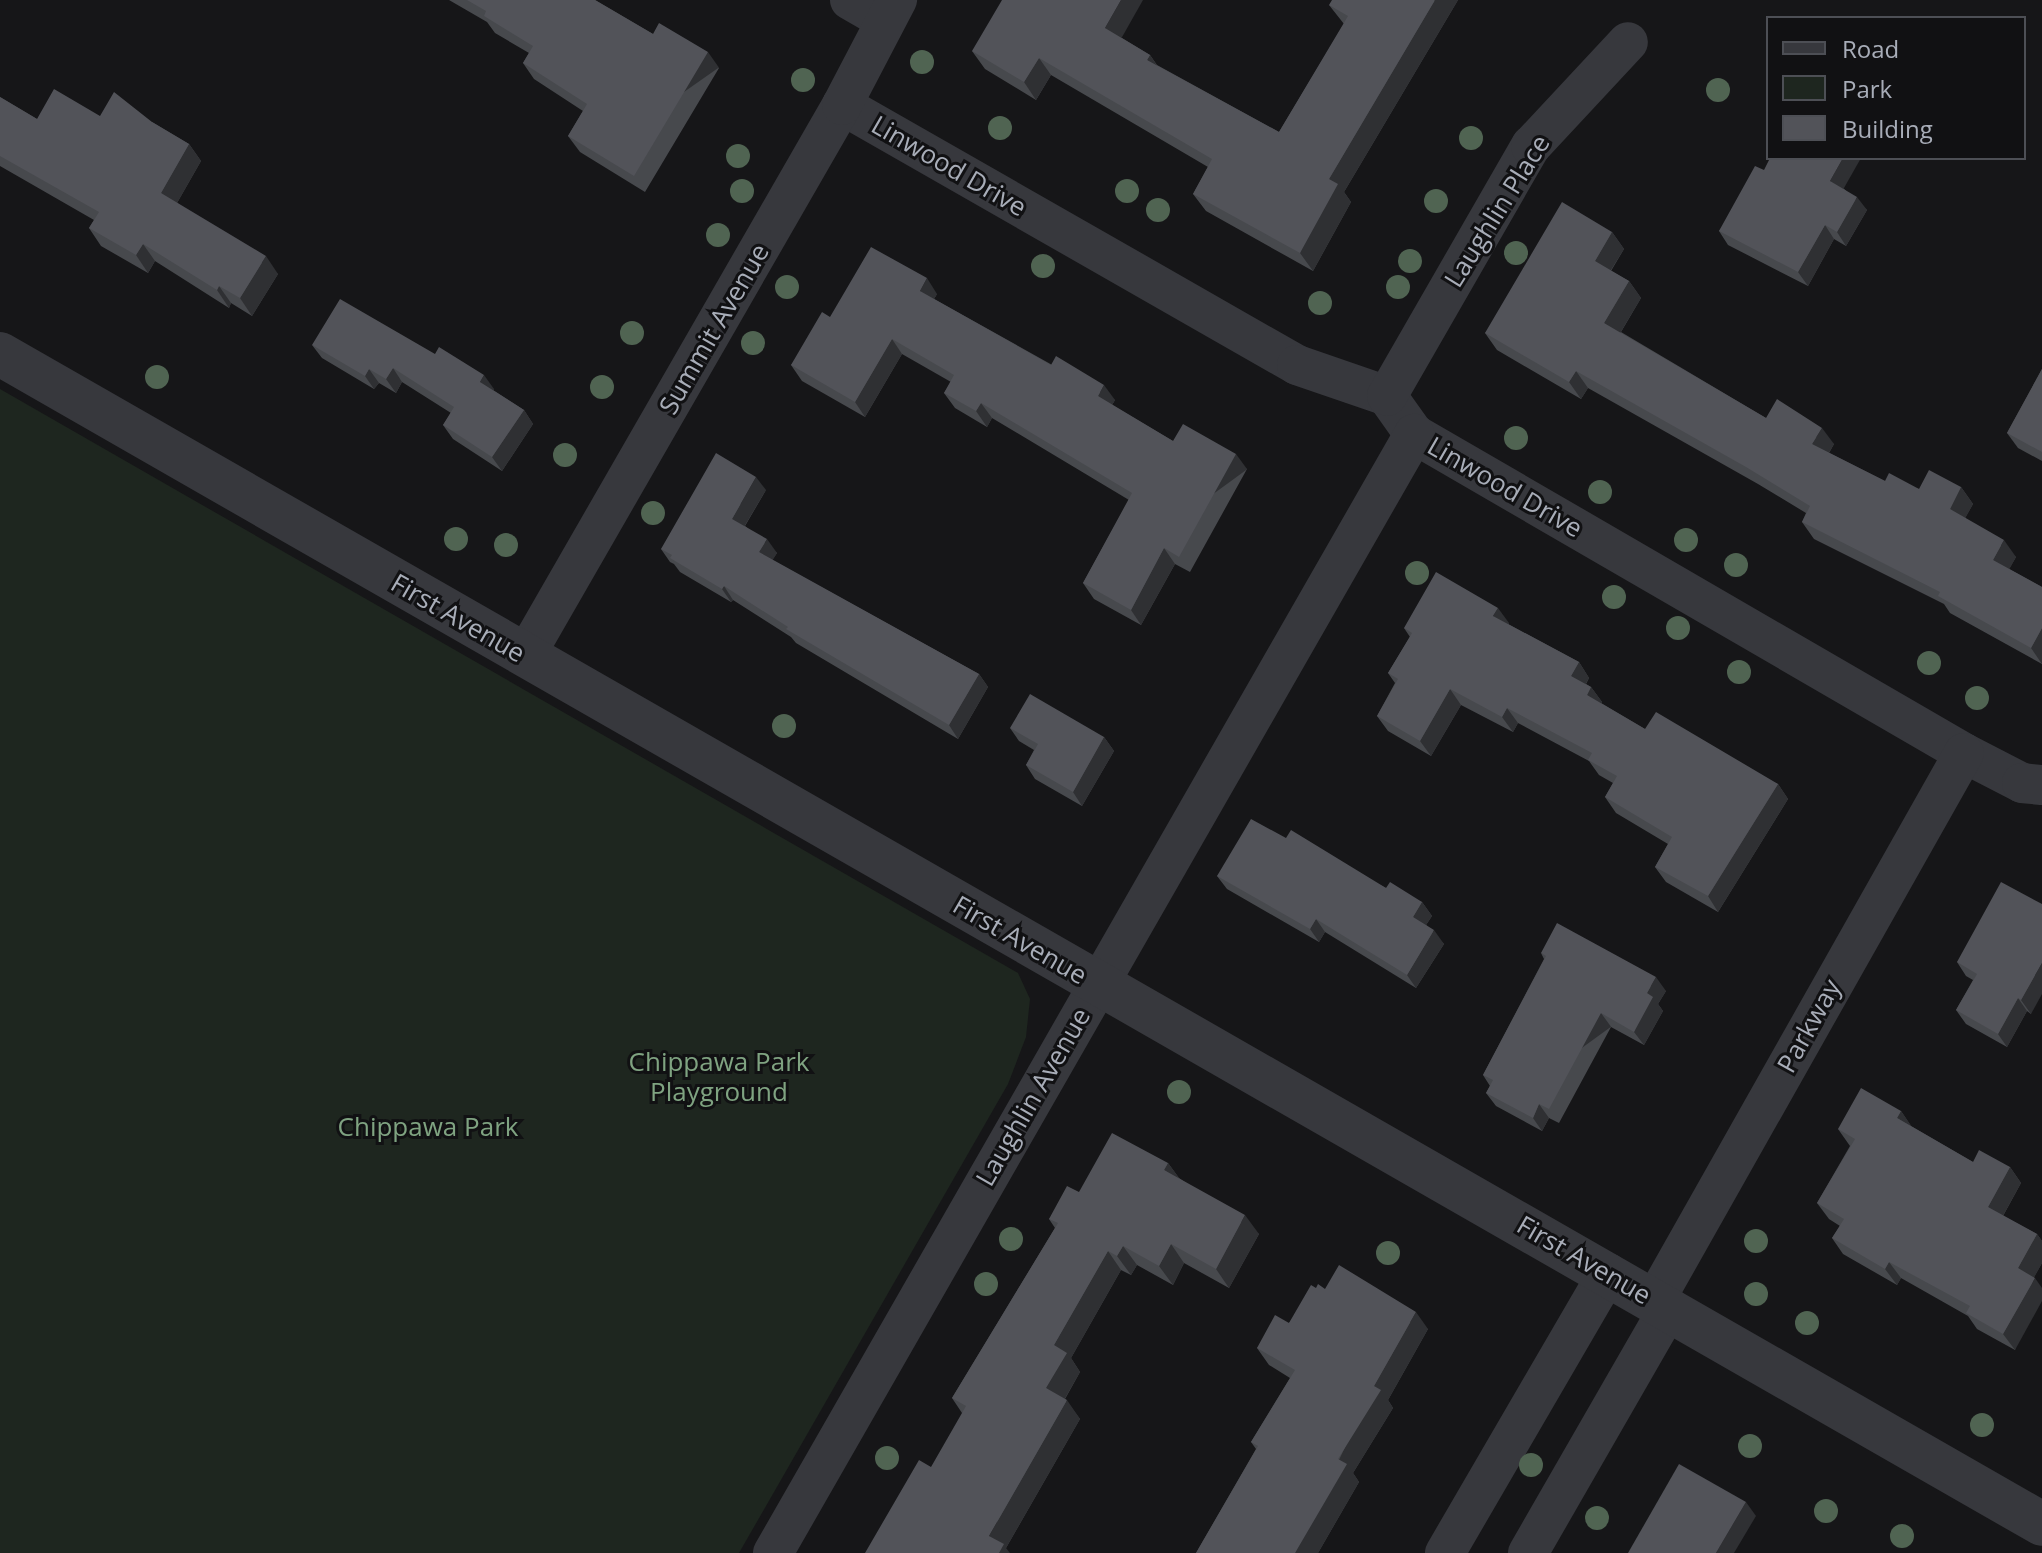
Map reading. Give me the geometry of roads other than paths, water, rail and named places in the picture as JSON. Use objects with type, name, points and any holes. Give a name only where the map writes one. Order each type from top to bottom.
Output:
[{"type":"street","points":[[850,0],[891,10]]},
{"type":"street","name":"Summit Avenue","points":[[525,656],[842,105],[891,10]]},
{"type":"street","name":"Laughlin Place","points":[[1387,396],[1531,146],[1628,42]]},
{"type":"street","name":"Linwood Drive","points":[[842,105],[1297,365],[1387,396],[1414,434],[1964,753],[2022,783],[2042,785]]},
{"type":"street","name":"First Avenue","points":[[0,354],[2042,1524]]},
{"type":"street","name":"Laughlin Avenue","points":[[773,1553],[1414,434]]},
{"type":"street","name":"Parkway","points":[[1528,1553],[1964,753]]},
{"type":"street","points":[[1445,1553],[1608,1273]]},
{"type":"park label","name":"Chippawa Park Playground","points":[[719,1077]]},
{"type":"park label","name":"Chippawa Park","points":[[428,1127]]}]
